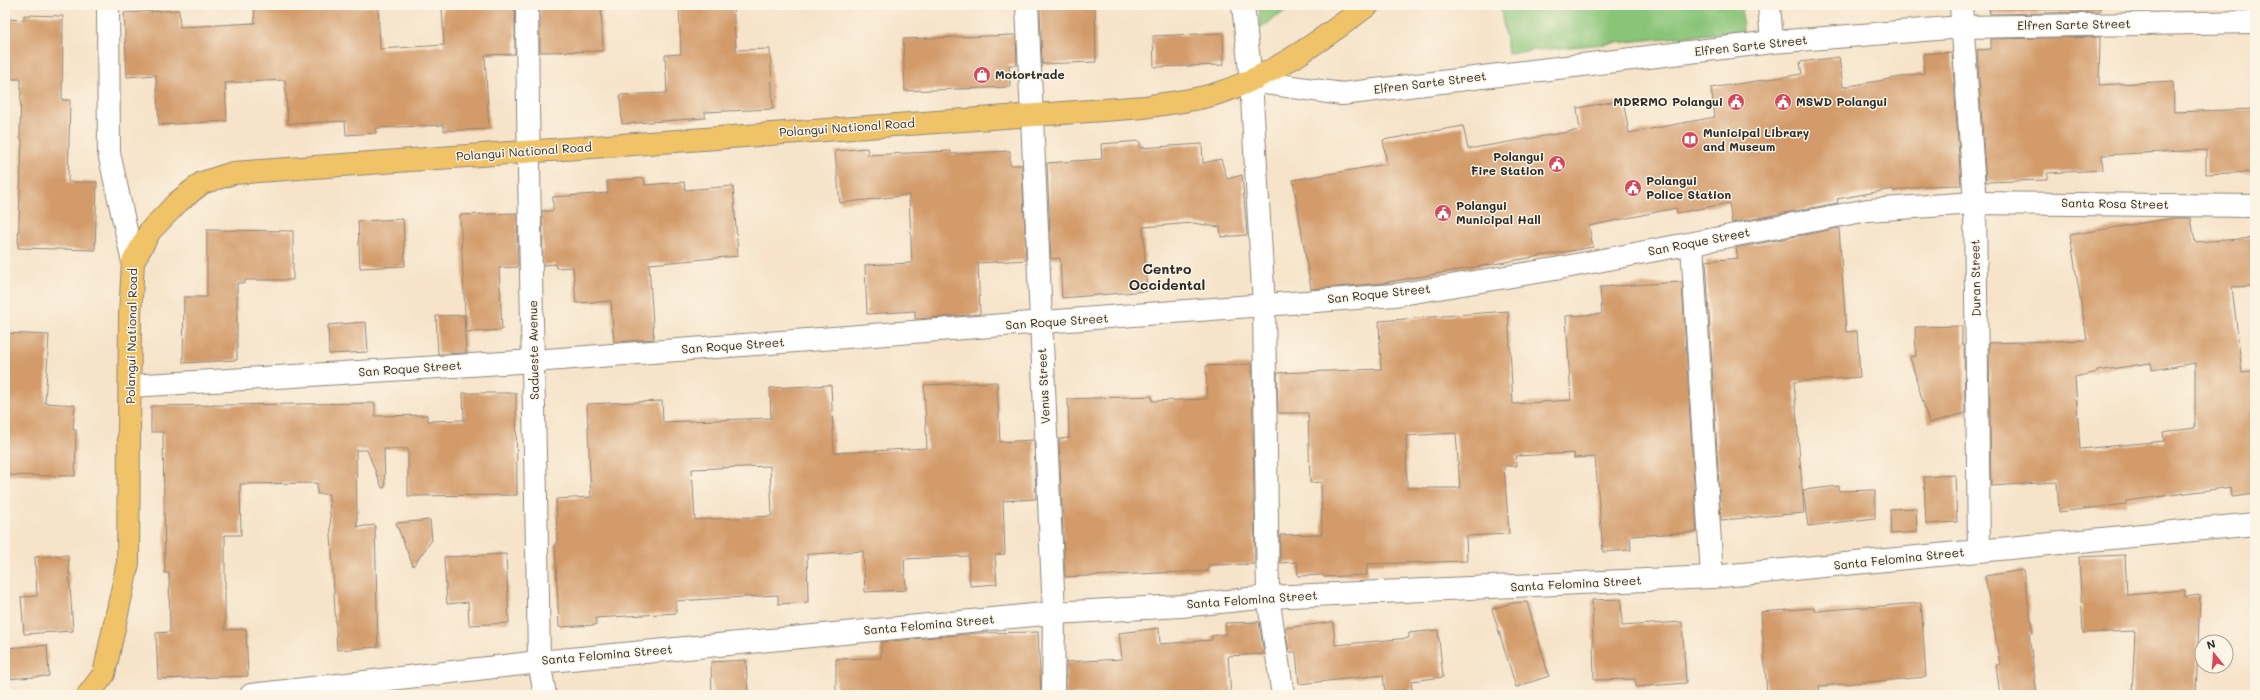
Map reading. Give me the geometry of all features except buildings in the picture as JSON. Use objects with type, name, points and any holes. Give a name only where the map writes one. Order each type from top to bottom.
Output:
[{"type":"main road","name":"Polangui National Road","points":[[88,695],[104,674],[128,563],[131,386],[130,314],[133,262],[150,231],[178,202],[202,183],[233,173],[1145,107],[1212,95],[1251,80],[1338,28],[1368,5]]},
{"type":"street","points":[[108,5],[109,153],[133,262]]},
{"type":"street","name":"Sadueste Avenue","points":[[527,5],[528,151],[534,361],[539,662],[545,695]]},
{"type":"street","name":"Venus Street","points":[[1028,5],[1054,613],[1054,695]]},
{"type":"street","points":[[1243,5],[1251,80],[1264,306],[1268,598],[1283,695]]},
{"type":"street","points":[[1769,5],[1772,42]]},
{"type":"street","name":"Duran Street","points":[[1961,5],[1975,203],[1979,551]]},
{"type":"street","name":"Elfren Sarte Street","points":[[1251,80],[1342,94],[1772,42],[1962,27],[2255,22]]},
{"type":"street","name":"Santa Rosa Street","points":[[1975,203],[2255,206]]},
{"type":"street","name":"San Roque Street","points":[[131,386],[534,361],[1264,306],[1395,294],[1556,269],[1868,210],[1975,203]]},
{"type":"street","points":[[1692,244],[1712,578]]},
{"type":"street","name":"Santa Felomina Street","points":[[251,695],[539,662],[1054,613],[1181,606],[1268,598],[1712,578],[2255,524]]},
{"type":"green space","points":[[1259,5],[1293,5],[1260,29]]},
{"type":"green space","points":[[1500,5],[1742,5],[1743,31],[1508,53]]},
{"type":"place","name":"Motortrade","points":[[982,75]]},
{"type":"place","name":"MDRRMO Polangui","points":[[1736,102]]},
{"type":"place","name":"MSWD Polangui","points":[[1783,102]]},
{"type":"place","name":"Municipal Library and Museum","points":[[1690,140]]},
{"type":"place","name":"Polangui Fire Station","points":[[1557,164]]},
{"type":"place","name":"Polangui Police Station","points":[[1633,188]]},
{"type":"place","name":"Polangui Municipal Hall","points":[[1443,213]]},
{"type":"district","name":"Centro Occidental","points":[[1167,278]]}]
